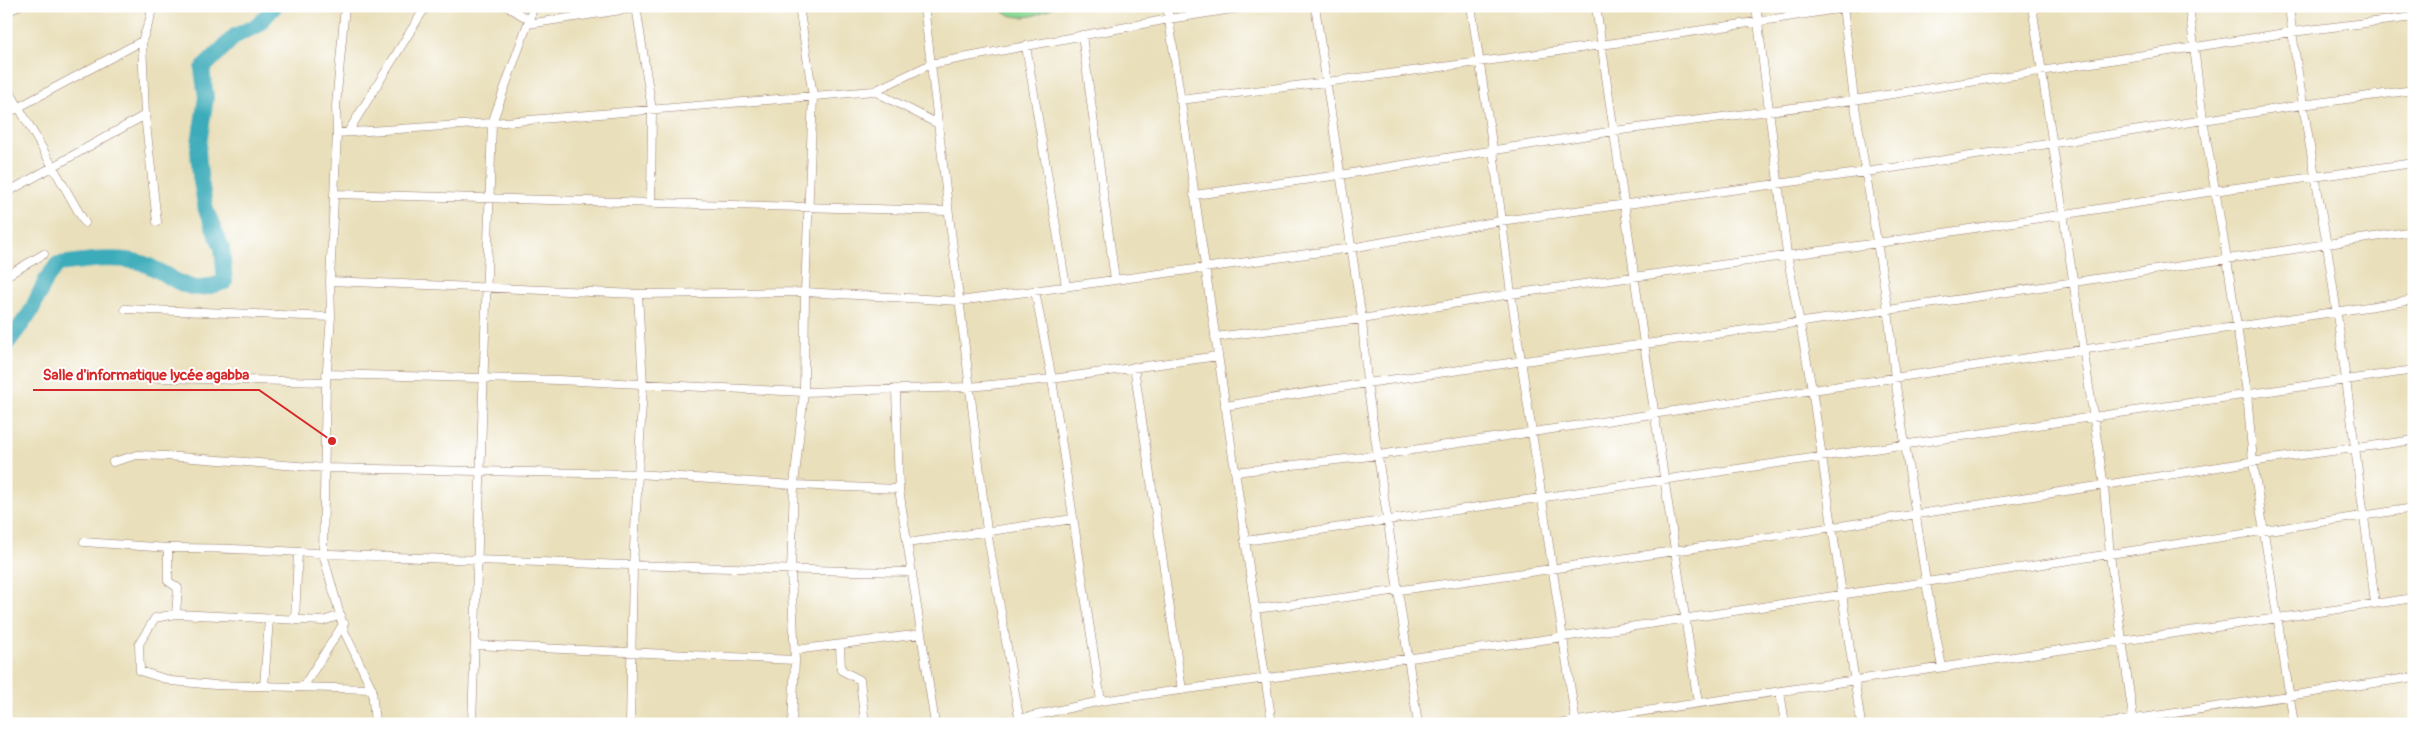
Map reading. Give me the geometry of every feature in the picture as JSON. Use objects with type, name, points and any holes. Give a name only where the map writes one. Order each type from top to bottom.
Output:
[{"type":"street","points":[[6,13],[18,6]]},
{"type":"street","points":[[152,6],[150,19],[142,41],[145,115],[157,222]]},
{"type":"street","points":[[345,6],[336,106],[335,194],[330,281],[331,317],[326,378],[326,468],[323,554],[344,623],[345,634],[372,689],[375,724]]},
{"type":"street","points":[[348,132],[426,6]]},
{"type":"street","points":[[507,6],[528,22],[648,6]]},
{"type":"street","points":[[472,724],[492,123],[534,6]]},
{"type":"street","points":[[792,724],[795,650],[791,571],[794,485],[804,392],[804,292],[813,96],[799,6]]},
{"type":"street","points":[[924,6],[968,387],[988,531],[1020,721]]},
{"type":"street","points":[[1167,6],[1272,724]]},
{"type":"street","points":[[337,133],[492,123],[874,91],[931,64],[1169,19],[1251,6]]},
{"type":"street","points":[[1315,6],[1325,83],[1362,319],[1367,383],[1400,591],[1418,724]]},
{"type":"street","points":[[1471,6],[1493,150],[1500,221],[1575,722]]},
{"type":"street","points":[[1596,6],[1600,45],[1698,703]]},
{"type":"street","points":[[1756,6],[1787,254],[1812,389],[1861,724]]},
{"type":"street","points":[[1180,100],[1479,62],[1759,23],[1855,6]]},
{"type":"street","points":[[2032,6],[2104,487],[2110,555],[2134,721]]},
{"type":"street","points":[[2189,6],[2202,120],[2227,259],[2247,393],[2253,462],[2294,724]]},
{"type":"street","points":[[2289,6],[2302,105],[2347,380],[2376,603]]},
{"type":"street","points":[[636,7],[652,110],[651,202]]},
{"type":"street","points":[[1844,7],[1854,100],[1888,310],[1895,379],[1926,584],[1942,667]]},
{"type":"street","points":[[1194,195],[1340,175],[1614,131],[1854,100],[2292,32],[2414,17]]},
{"type":"street","points":[[1082,35],[1115,280]]},
{"type":"street","points":[[6,114],[142,41]]},
{"type":"street","points":[[1026,46],[1066,286]]},
{"type":"street","points":[[6,85],[51,166],[86,223]]},
{"type":"street","points":[[330,281],[638,294],[804,292],[959,301],[1351,248],[1500,221],[1866,172],[2053,145],[2302,105],[2414,90]]},
{"type":"street","points":[[874,91],[938,124]]},
{"type":"street","points":[[6,193],[51,166],[145,115]]},
{"type":"street","points":[[1215,337],[1362,319],[1511,294],[1787,254],[1878,243],[2214,191],[2414,163]]},
{"type":"street","points":[[335,194],[948,211]]},
{"type":"street","points":[[1225,406],[1367,383],[1522,363],[1888,310],[2414,231]]},
{"type":"street","points":[[6,276],[44,254]]},
{"type":"street","points":[[1035,290],[1052,379],[1101,701]]},
{"type":"street","points":[[630,724],[633,566],[642,385],[638,294]]},
{"type":"street","points":[[1235,472],[1533,432],[2414,300]]},
{"type":"street","points":[[125,310],[331,317]]},
{"type":"street","points":[[123,377],[558,380],[804,392],[968,387],[1052,379],[1218,356]]},
{"type":"street","points":[[1134,367],[1182,690]]},
{"type":"street","points":[[1245,541],[1543,499],[2094,418],[2247,393],[2414,370]]},
{"type":"street","points":[[896,389],[899,489],[935,724]]},
{"type":"street","points":[[1255,609],[1400,591],[2104,487],[2253,462],[2414,440]]},
{"type":"street","points":[[113,462],[137,455],[326,468],[638,474],[794,485],[899,489]]},
{"type":"street","points":[[981,724],[1020,721],[1101,701],[1563,637],[1926,584],[2414,508]]},
{"type":"street","points":[[907,543],[1073,519]]},
{"type":"street","points":[[84,542],[168,548],[231,547],[323,554],[633,566],[791,571],[912,572]]},
{"type":"street","points":[[168,548],[168,581],[178,588],[176,614]]},
{"type":"street","points":[[295,620],[298,552]]},
{"type":"street","points":[[1557,724],[2414,598]]},
{"type":"street","points":[[340,615],[323,622],[176,614],[155,618],[139,644],[140,671],[172,681],[372,689]]},
{"type":"street","points":[[264,686],[269,619]]},
{"type":"street","points":[[303,687],[344,623]]},
{"type":"street","points":[[795,650],[921,634]]},
{"type":"street","points":[[475,645],[795,660]]},
{"type":"street","points":[[840,645],[841,670],[860,680],[865,724]]},
{"type":"street","points":[[2102,724],[2134,721],[2414,677]]},
{"type":"street","points":[[1780,691],[1785,724]]},
{"type":"green space","points":[[996,6],[1054,6],[1032,16],[1017,17]]},
{"type":"waterway","points":[[6,345],[30,313],[47,278],[58,264],[99,260],[129,260],[154,268],[184,285],[192,287],[199,288],[225,282],[222,248],[206,210],[200,176],[198,150],[206,97],[202,69],[235,36],[258,25],[275,6]]},
{"type":"place","name":"Salle d'informatique lycée agabba","points":[[332,441]]}]
